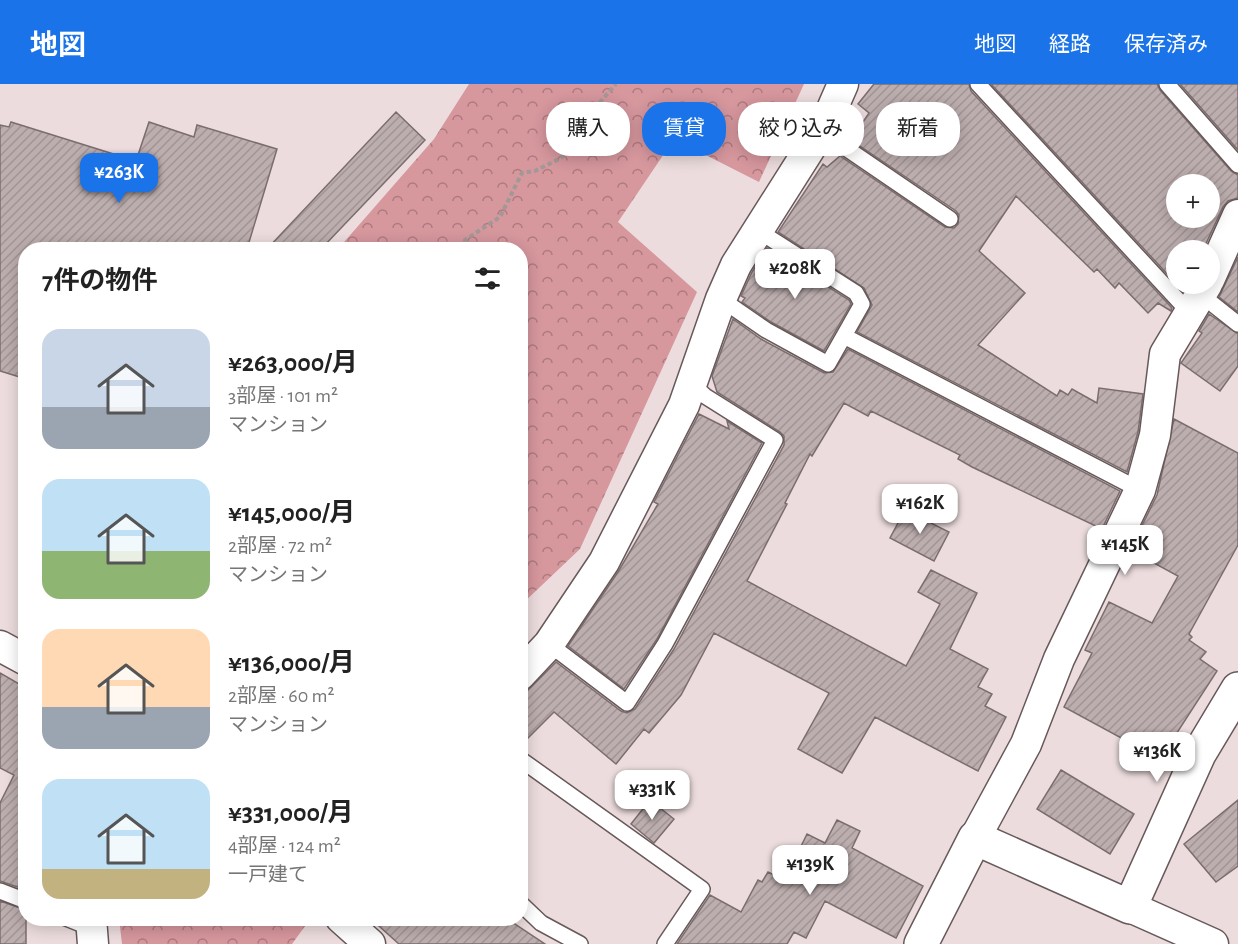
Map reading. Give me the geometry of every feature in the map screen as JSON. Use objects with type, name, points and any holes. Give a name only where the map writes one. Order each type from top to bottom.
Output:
[{"type":"street","points":[[835,102],[843,84]]},
{"type":"street","points":[[528,666],[549,644],[604,562],[684,405],[721,298],[736,265],[805,156]]},
{"type":"street","points":[[1220,252],[1238,215]]},
{"type":"street","points":[[921,944],[1026,744],[1059,659],[1140,490],[1155,435],[1165,354],[1200,294]]},
{"type":"street","points":[[0,646],[18,656]]},
{"type":"street","points":[[1130,907],[1198,753],[1238,689]]},
{"type":"street","points":[[975,838],[1212,944]]},
{"type":"street","points":[[349,926],[370,944]]},
{"type":"lane","points":[[978,84],[1166,259]]},
{"type":"lane","points":[[1167,84],[1238,165]]},
{"type":"lane","points":[[858,156],[950,219]]},
{"type":"lane","points":[[721,298],[766,330],[828,364],[862,304],[856,293],[758,230]]},
{"type":"lane","points":[[1203,294],[1238,324]]},
{"type":"lane","points":[[844,336],[1140,490]]},
{"type":"lane","points":[[549,644],[627,703],[670,633],[775,440],[705,396],[691,383]]},
{"type":"lane","points":[[528,765],[702,889],[665,944]]},
{"type":"lane","points":[[0,891],[18,898]]},
{"type":"lane","points":[[528,911],[541,923],[580,944]]},
{"type":"path","points":[[465,242],[500,217],[522,173],[535,171],[561,158],[601,101],[616,84]]},
{"type":"green space","points":[[469,84],[804,84],[796,102],[738,102],[738,156],[771,156],[759,182],[708,156],[726,156],[726,102],[642,102],[642,156],[663,156],[618,222],[697,292],[580,549],[528,598],[528,242],[344,242],[434,139]]},
{"type":"green space","points":[[120,926],[305,926],[292,944],[122,944]]},
{"type":"building","points":[[874,84],[969,84],[971,91],[1172,308],[1171,311],[1158,303],[1148,313],[1119,283],[1115,288],[1097,269],[1094,272],[1016,196],[979,251],[1025,293],[978,345],[1057,396],[1060,390],[1068,395],[1072,389],[1097,403],[1099,388],[1143,394],[1138,432],[1127,472],[857,332],[872,305],[864,288],[778,232],[823,164],[827,167],[840,156],[945,227],[954,228],[958,224],[959,215],[956,211],[864,149],[864,120],[869,113],[864,109],[864,102],[860,102]]},
{"type":"building","points":[[991,84],[1157,84],[1231,171],[1238,175],[1238,198],[1228,201],[1220,213],[1220,174],[1166,174],[1166,228],[1213,228],[1208,240],[1166,240],[1166,272]]},
{"type":"building","points":[[1180,84],[1238,84],[1238,150]]},
{"type":"building","points":[[396,112],[425,140],[328,242],[274,242]]},
{"type":"building","points":[[11,122],[136,161],[149,122],[194,137],[197,125],[277,149],[249,242],[18,242],[18,377],[0,371],[0,125],[9,127]]},
{"type":"building","points":[[767,248],[849,300],[851,304],[824,351],[771,322],[742,302],[745,298],[741,296],[752,272]]},
{"type":"building","points":[[1238,257],[1238,312],[1219,297]]},
{"type":"building","points":[[1209,314],[1238,334],[1238,366],[1220,391],[1181,363],[1202,333],[1199,331]]},
{"type":"building","points":[[733,319],[761,339],[824,373],[833,372],[848,349],[1120,491],[1102,529],[972,467],[958,459],[960,455],[871,411],[868,416],[844,403],[812,456],[810,454],[785,503],[787,504],[747,581],[906,666],[940,604],[918,592],[931,570],[977,593],[950,649],[988,669],[978,687],[992,694],[985,706],[1006,717],[978,771],[875,717],[842,773],[798,749],[829,693],[714,633],[681,695],[649,733],[644,729],[616,764],[554,712],[528,738],[528,690],[556,662],[621,711],[627,713],[635,709],[674,649],[784,445],[784,436],[780,432],[717,392],[712,376]]},
{"type":"building","points":[[699,414],[729,429],[727,421],[762,443],[657,639],[624,689],[568,646],[618,572],[658,504],[654,502]]},
{"type":"building","points":[[1174,419],[1238,453],[1238,545],[1189,634],[1192,637],[1189,640],[1206,652],[1200,659],[1217,671],[1160,759],[1064,707],[1092,653],[1085,650],[1109,602],[1152,623],[1178,576],[1130,550],[1157,495]]},
{"type":"building","points":[[905,510],[949,532],[934,561],[890,538]]},
{"type":"building","points":[[0,673],[18,683],[18,887],[0,881],[0,803],[14,775],[0,768]]},
{"type":"building","points":[[1061,770],[1134,814],[1110,854],[1037,809]]},
{"type":"building","points":[[650,800],[674,819],[654,843],[631,824]]},
{"type":"building","points":[[1238,800],[1238,866],[1216,882],[1184,844]]},
{"type":"building","points":[[837,820],[860,831],[852,848],[923,886],[896,938],[825,901],[806,938],[794,932],[787,944],[677,944],[710,895],[741,912],[758,880],[762,882],[768,872],[774,875],[779,864],[790,869],[807,834],[825,843]]},
{"type":"building","points":[[0,901],[18,907],[18,926],[26,926],[26,944],[0,944]]},
{"type":"building","points":[[379,926],[518,926],[545,944],[399,944]]}]
